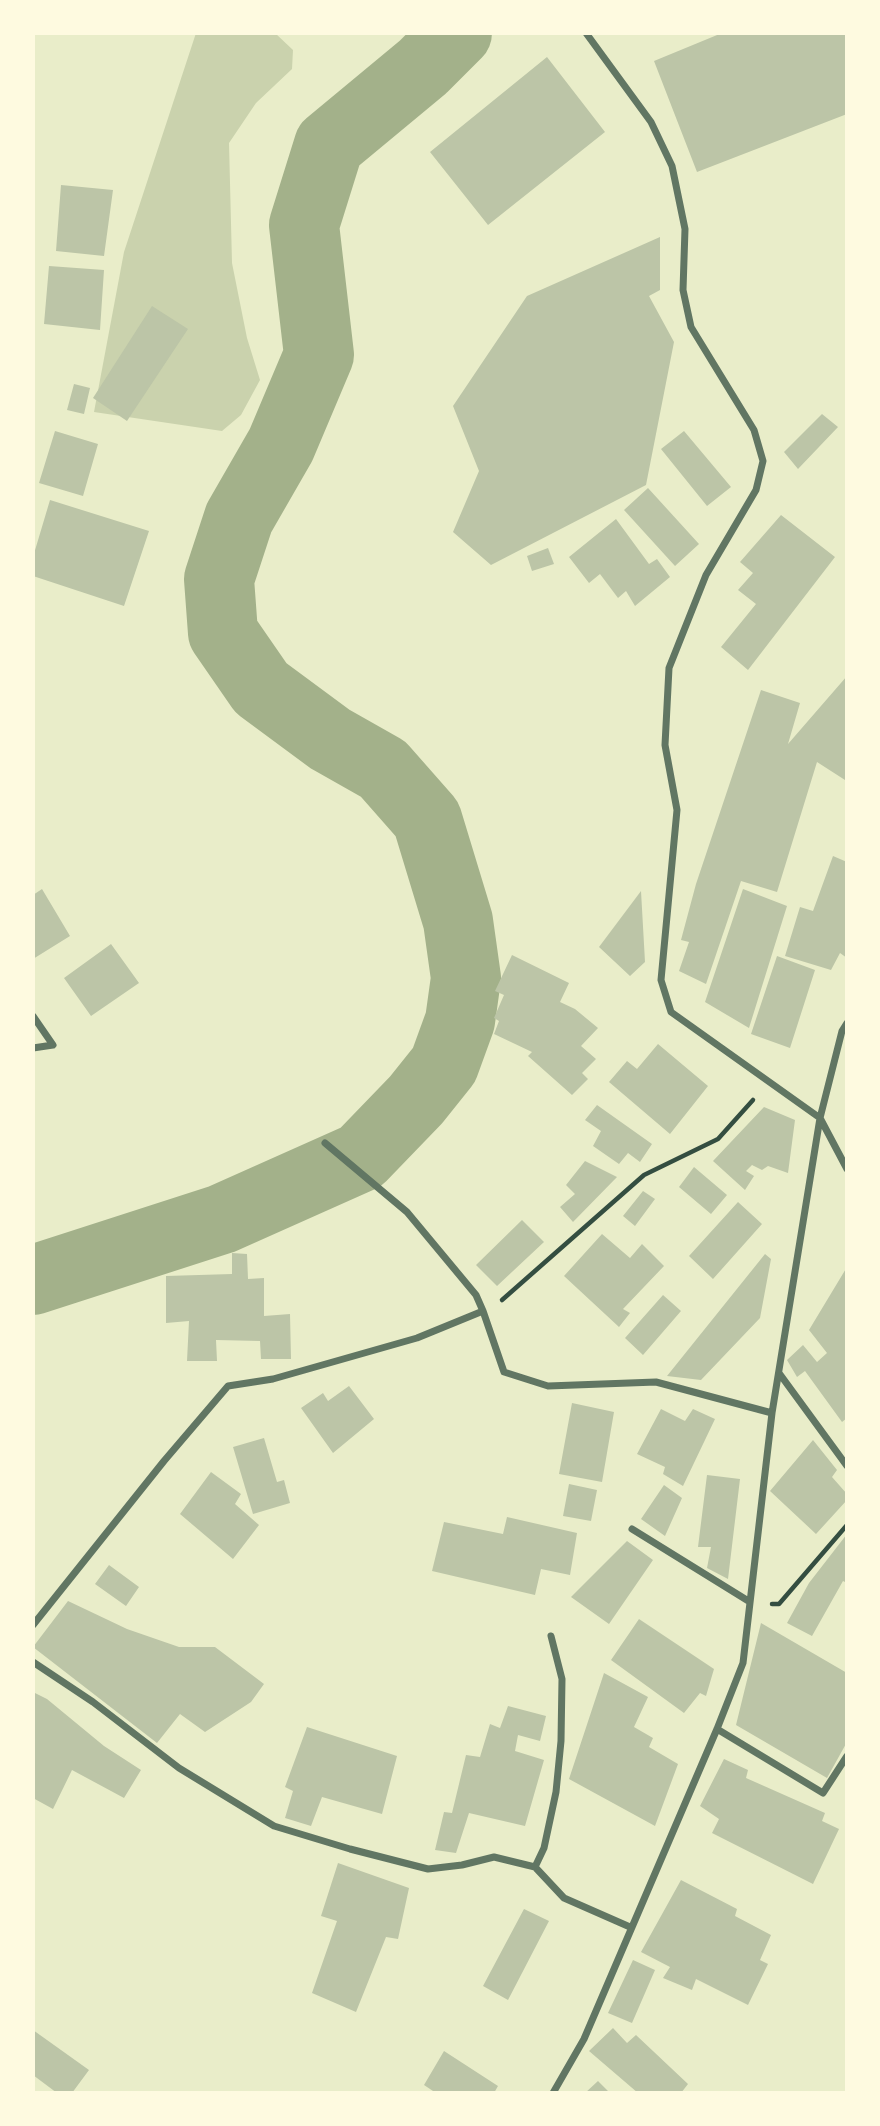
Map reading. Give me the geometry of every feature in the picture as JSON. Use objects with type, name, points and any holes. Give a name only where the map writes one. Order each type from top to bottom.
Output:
[{"type":"street","points":[[586,33],[651,122],[672,166],[685,229],[683,290],[691,327],[754,430],[763,461],[755,490],[706,575],[669,668],[665,745],[677,810],[661,980],[671,1012],[820,1118],[847,1169]]},
{"type":"street","points":[[33,1016],[53,1045],[33,1048]]},
{"type":"street","points":[[553,2093],[584,2039],[743,1663],[772,1413],[820,1118],[842,1031],[847,1023]]},
{"type":"street","points":[[325,1143],[407,1212],[476,1295],[504,1372],[548,1386],[656,1382],[772,1413]]},
{"type":"street","points":[[33,1625],[164,1461],[228,1386],[273,1379],[417,1338],[483,1311]]},
{"type":"street","points":[[779,1373],[847,1466]]},
{"type":"street","points":[[632,1529],[750,1602]]},
{"type":"street","points":[[535,1867],[544,1848],[556,1792],[561,1741],[562,1679],[551,1636]]},
{"type":"street","points":[[33,1662],[93,1702],[178,1768],[274,1826],[428,1869],[494,1857],[535,1867],[564,1898],[630,1927]]},
{"type":"street","points":[[717,1729],[823,1793],[847,1756]]},
{"type":"path","points":[[483,1311],[499,1303],[644,1175],[718,1139],[769,1082]]},
{"type":"path","points":[[750,1602],[779,1604],[847,1525]]},
{"type":"green space","points":[[196,33],[275,33],[293,50],[292,69],[256,103],[229,143],[232,263],[247,338],[260,380],[241,415],[222,431],[94,412],[124,252]]},
{"type":"building","points":[[722,33],[847,33],[847,114],[697,172],[654,61]]},
{"type":"building","points":[[547,57],[605,132],[488,225],[430,152]]},
{"type":"building","points":[[61,185],[113,190],[104,256],[56,251]]},
{"type":"building","points":[[660,237],[660,290],[649,296],[674,342],[646,485],[491,565],[453,532],[479,471],[453,406],[527,296]]},
{"type":"building","points":[[49,266],[104,270],[100,330],[44,324]]},
{"type":"building","points":[[152,306],[188,329],[127,421],[93,398]]},
{"type":"building","points":[[74,384],[90,388],[84,414],[67,410]]},
{"type":"building","points":[[822,414],[838,427],[798,469],[784,452]]},
{"type":"building","points":[[55,431],[98,444],[83,496],[39,483]]},
{"type":"building","points":[[684,431],[731,487],[707,506],[661,449]]},
{"type":"building","points":[[648,488],[699,544],[675,566],[624,510]]},
{"type":"building","points":[[50,500],[149,531],[124,606],[33,576],[33,557]]},
{"type":"building","points":[[781,515],[835,557],[748,670],[721,647],[756,604],[738,590],[753,573],[740,562]]},
{"type":"building","points":[[616,519],[649,564],[657,559],[670,577],[635,606],[626,591],[618,598],[600,574],[589,583],[569,557]]},
{"type":"building","points":[[548,548],[554,564],[532,571],[527,556]]},
{"type":"building","points":[[847,676],[847,778],[845,780],[817,762],[777,892],[741,881],[706,984],[679,971],[689,942],[681,940],[696,884],[761,690],[800,703],[788,744]]},
{"type":"building","points":[[833,856],[847,862],[847,958],[840,953],[831,970],[785,956],[800,907],[813,911]]},
{"type":"building","points":[[42,889],[70,936],[33,959],[33,895]]},
{"type":"building","points":[[743,889],[787,906],[749,1028],[705,1002]]},
{"type":"building","points":[[641,891],[645,962],[630,976],[599,947]]},
{"type":"building","points":[[111,944],[139,983],[91,1016],[64,978]]},
{"type":"building","points":[[512,955],[569,983],[560,1002],[575,1009],[598,1028],[581,1046],[596,1059],[582,1073],[588,1079],[572,1095],[528,1056],[532,1052],[494,1034],[499,1021],[494,1018],[504,995],[495,991]]},
{"type":"building","points":[[777,956],[815,970],[790,1048],[751,1034]]},
{"type":"building","points":[[658,1044],[708,1086],[670,1134],[609,1082],[627,1061],[637,1069]]},
{"type":"building","points":[[597,1105],[652,1144],[640,1162],[628,1153],[619,1164],[593,1146],[601,1131],[585,1120]]},
{"type":"building","points":[[764,1107],[795,1120],[788,1173],[768,1166],[762,1170],[752,1165],[746,1171],[754,1176],[745,1190],[713,1161]]},
{"type":"building","points":[[585,1161],[617,1177],[573,1222],[560,1207],[575,1194],[566,1185]]},
{"type":"building","points":[[694,1167],[727,1195],[711,1214],[679,1187]]},
{"type":"building","points":[[643,1191],[655,1199],[635,1226],[623,1216]]},
{"type":"building","points":[[738,1202],[762,1224],[713,1279],[689,1256]]},
{"type":"building","points":[[522,1220],[544,1242],[497,1286],[476,1265]]},
{"type":"building","points":[[602,1234],[630,1258],[642,1244],[664,1266],[623,1309],[630,1313],[619,1327],[564,1276]]},
{"type":"building","points":[[232,1253],[247,1254],[248,1279],[264,1278],[264,1316],[290,1314],[291,1359],[261,1359],[260,1341],[216,1340],[217,1361],[187,1361],[189,1321],[166,1323],[166,1276],[232,1274]]},
{"type":"building","points":[[765,1254],[771,1259],[760,1318],[701,1380],[667,1376]]},
{"type":"building","points":[[847,1267],[847,1418],[842,1422],[805,1371],[797,1377],[787,1360],[803,1345],[817,1362],[827,1353],[809,1330]]},
{"type":"building","points":[[663,1295],[681,1311],[643,1355],[625,1338]]},
{"type":"building","points":[[349,1386],[374,1419],[333,1453],[301,1408],[323,1393],[328,1401]]},
{"type":"building","points":[[572,1403],[614,1412],[602,1482],[559,1474]]},
{"type":"building","points":[[661,1409],[685,1421],[693,1409],[715,1419],[683,1486],[663,1474],[665,1467],[637,1454]]},
{"type":"building","points":[[264,1438],[277,1482],[284,1480],[290,1503],[253,1514],[233,1447]]},
{"type":"building","points":[[813,1440],[837,1470],[832,1477],[847,1494],[847,1500],[816,1534],[770,1491]]},
{"type":"building","points":[[211,1472],[241,1494],[235,1504],[259,1525],[233,1559],[180,1514]]},
{"type":"building","points":[[707,1475],[740,1479],[728,1579],[707,1568],[711,1547],[698,1547]]},
{"type":"building","points":[[569,1484],[597,1490],[591,1521],[563,1516]]},
{"type":"building","points":[[664,1485],[682,1498],[665,1536],[641,1519]]},
{"type":"building","points":[[507,1517],[577,1533],[570,1575],[541,1569],[535,1595],[432,1571],[444,1522],[503,1534]]},
{"type":"building","points":[[847,1534],[847,1583],[843,1581],[812,1636],[787,1623],[809,1583]]},
{"type":"building","points":[[627,1541],[653,1560],[609,1624],[571,1597]]},
{"type":"building","points":[[109,1565],[139,1587],[126,1606],[95,1584]]},
{"type":"building","points":[[68,1601],[127,1629],[179,1647],[215,1647],[264,1684],[251,1702],[205,1732],[180,1714],[157,1743],[33,1647]]},
{"type":"building","points":[[639,1619],[714,1669],[706,1696],[700,1693],[684,1713],[611,1660]]},
{"type":"building","points":[[761,1623],[847,1673],[847,1742],[827,1778],[736,1725]]},
{"type":"building","points":[[604,1673],[648,1697],[634,1727],[653,1738],[649,1747],[678,1764],[655,1826],[569,1779]]},
{"type":"building","points":[[33,1692],[47,1699],[104,1746],[141,1770],[124,1798],[72,1770],[53,1809],[33,1798]]},
{"type":"building","points":[[508,1706],[546,1716],[540,1741],[518,1735],[515,1751],[544,1760],[525,1826],[469,1813],[456,1853],[435,1850],[444,1812],[452,1813],[466,1755],[480,1757],[490,1724],[500,1728]]},
{"type":"building","points":[[307,1727],[397,1756],[382,1814],[322,1797],[311,1826],[285,1818],[293,1791],[285,1787]]},
{"type":"building","points":[[724,1759],[748,1770],[746,1778],[825,1813],[822,1821],[839,1829],[813,1884],[712,1833],[719,1819],[700,1806]]},
{"type":"building","points":[[338,1863],[409,1888],[398,1939],[386,1937],[356,2012],[312,1993],[337,1921],[321,1916]]},
{"type":"building","points":[[681,1880],[737,1909],[735,1916],[771,1935],[760,1960],[768,1964],[748,2005],[696,1979],[692,1990],[663,1978],[670,1967],[641,1952]]},
{"type":"building","points":[[524,1909],[549,1921],[508,2000],[483,1986]]},
{"type":"building","points":[[633,1960],[655,1970],[632,2023],[608,2013]]},
{"type":"building","points":[[613,2028],[627,2043],[636,2035],[688,2084],[681,2093],[638,2093],[589,2051]]},
{"type":"building","points":[[33,2030],[89,2070],[72,2093],[57,2093],[33,2075]]},
{"type":"building","points":[[444,2051],[498,2086],[494,2093],[436,2093],[424,2085]]},
{"type":"building","points":[[598,2081],[610,2093],[585,2093]]},
{"type":"waterway","points":[[33,1280],[222,1219],[361,1157],[416,1100],[444,1065],[460,1021],[466,978],[458,921],[427,819],[383,769],[330,739],[261,688],[223,633],[219,579],[239,518],[281,445],[319,355],[304,225],[329,145],[423,67],[457,33]]}]
